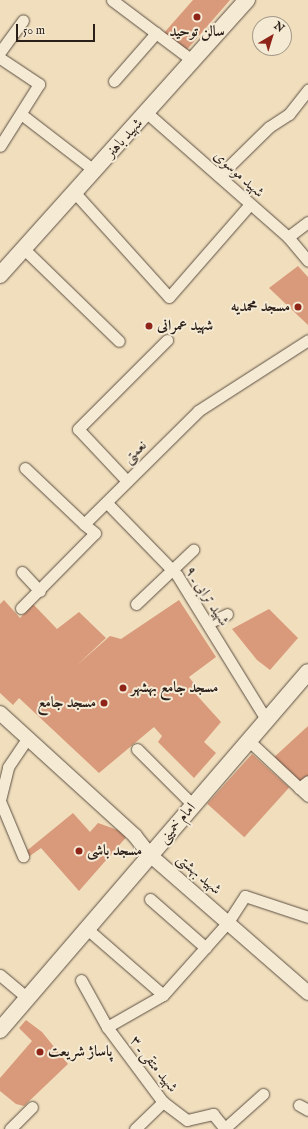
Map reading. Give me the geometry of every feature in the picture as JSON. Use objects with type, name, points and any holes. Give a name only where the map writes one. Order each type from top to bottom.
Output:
[{"type":"main road","name":"شهید باهنر","points":[[0,275],[147,113],[246,0]]},
{"type":"main road","name":"امام خمینی","points":[[0,1030],[86,928],[308,672]]},
{"type":"street","points":[[112,0],[192,60]]},
{"type":"street","points":[[0,52],[23,20]]},
{"type":"street","points":[[114,81],[156,33]]},
{"type":"street","points":[[0,58],[39,84],[0,146]]},
{"type":"street","points":[[219,176],[269,127],[289,114],[308,90]]},
{"type":"street","name":"شهید موسوی","points":[[147,113],[288,237],[308,261]]},
{"type":"street","points":[[21,114],[95,171]]},
{"type":"street","points":[[75,193],[169,297],[250,204]]},
{"type":"street","points":[[288,237],[306,227]]},
{"type":"street","points":[[24,249],[119,341]]},
{"type":"street","points":[[127,481],[78,429],[167,340]]},
{"type":"street","name":"نعمتی","points":[[84,524],[107,503],[127,481],[198,411],[308,340]]},
{"type":"street","points":[[21,608],[40,591],[95,533],[25,468]]},
{"type":"street","name":"شهید ترابی ـ ۹","points":[[107,503],[171,569],[208,623],[266,719]]},
{"type":"street","points":[[136,604],[171,569],[193,550]]},
{"type":"street","points":[[22,572],[40,591]]},
{"type":"street","points":[[208,623],[227,614]]},
{"type":"street","name":"شهید بهشتی","points":[[0,713],[26,740],[135,836],[150,855],[308,993]]},
{"type":"street","points":[[23,856],[0,801],[8,767],[26,740]]},
{"type":"street","points":[[248,740],[304,785],[308,796]]},
{"type":"street","points":[[137,749],[193,805]]},
{"type":"street","points":[[107,1027],[164,995],[228,922],[245,896],[308,917]]},
{"type":"street","points":[[150,899],[206,948]]},
{"type":"street","points":[[86,928],[164,995]]},
{"type":"street","points":[[0,975],[27,998]]},
{"type":"street","name":"شهید متقی ـ ۳","points":[[81,980],[107,1027],[163,1102],[187,1120],[213,1114],[225,1129]]},
{"type":"street","points":[[225,1129],[263,1094]]},
{"type":"street","points":[[135,1129],[163,1102]]},
{"type":"street","points":[[10,1129],[32,1107]]},
{"type":"building","name":"سالن توحید","points":[[193,0],[230,0],[184,53],[163,34]]},
{"type":"building","name":"مسجد محمدیه","points":[[298,266],[308,277],[308,325],[269,288]]},
{"type":"building","name":"مسجد جامع بهشهر","points":[[4,600],[20,618],[33,604],[57,629],[79,612],[106,638],[76,666],[110,636],[121,639],[179,600],[216,657],[189,677],[195,685],[193,691],[221,722],[204,742],[216,753],[194,778],[158,742],[162,736],[154,727],[99,773],[19,698],[13,705],[0,693],[0,604]]},
{"type":"building","points":[[269,609],[298,638],[270,670],[257,660],[232,629]]},
{"type":"building","points":[[308,726],[308,777],[297,785],[271,760]]},
{"type":"building","points":[[252,754],[289,787],[244,837],[207,804]]},
{"type":"building","name":"مسجد باشی","points":[[73,813],[90,832],[98,823],[129,834],[79,891],[41,848],[27,858],[24,853]]},
{"type":"building","name":"پاساژ شریعت","points":[[26,1020],[42,1032],[68,1064],[24,1106],[16,1104],[0,1091],[0,1078],[32,1041],[19,1028]]},
{"type":"place","name":"سالن توحید","points":[[197,17]]},
{"type":"place","name":"مسجد محمدیه","points":[[298,307]]},
{"type":"place","name":"شهید عمرانی","points":[[149,326]]},
{"type":"place","name":"مسجد جامع بهشهر","points":[[123,688]]},
{"type":"place","name":"مسجد جامع","points":[[104,703]]},
{"type":"place","name":"مسجد باشی","points":[[79,851]]},
{"type":"place","name":"پاساژ شریعت","points":[[40,1052]]}]
